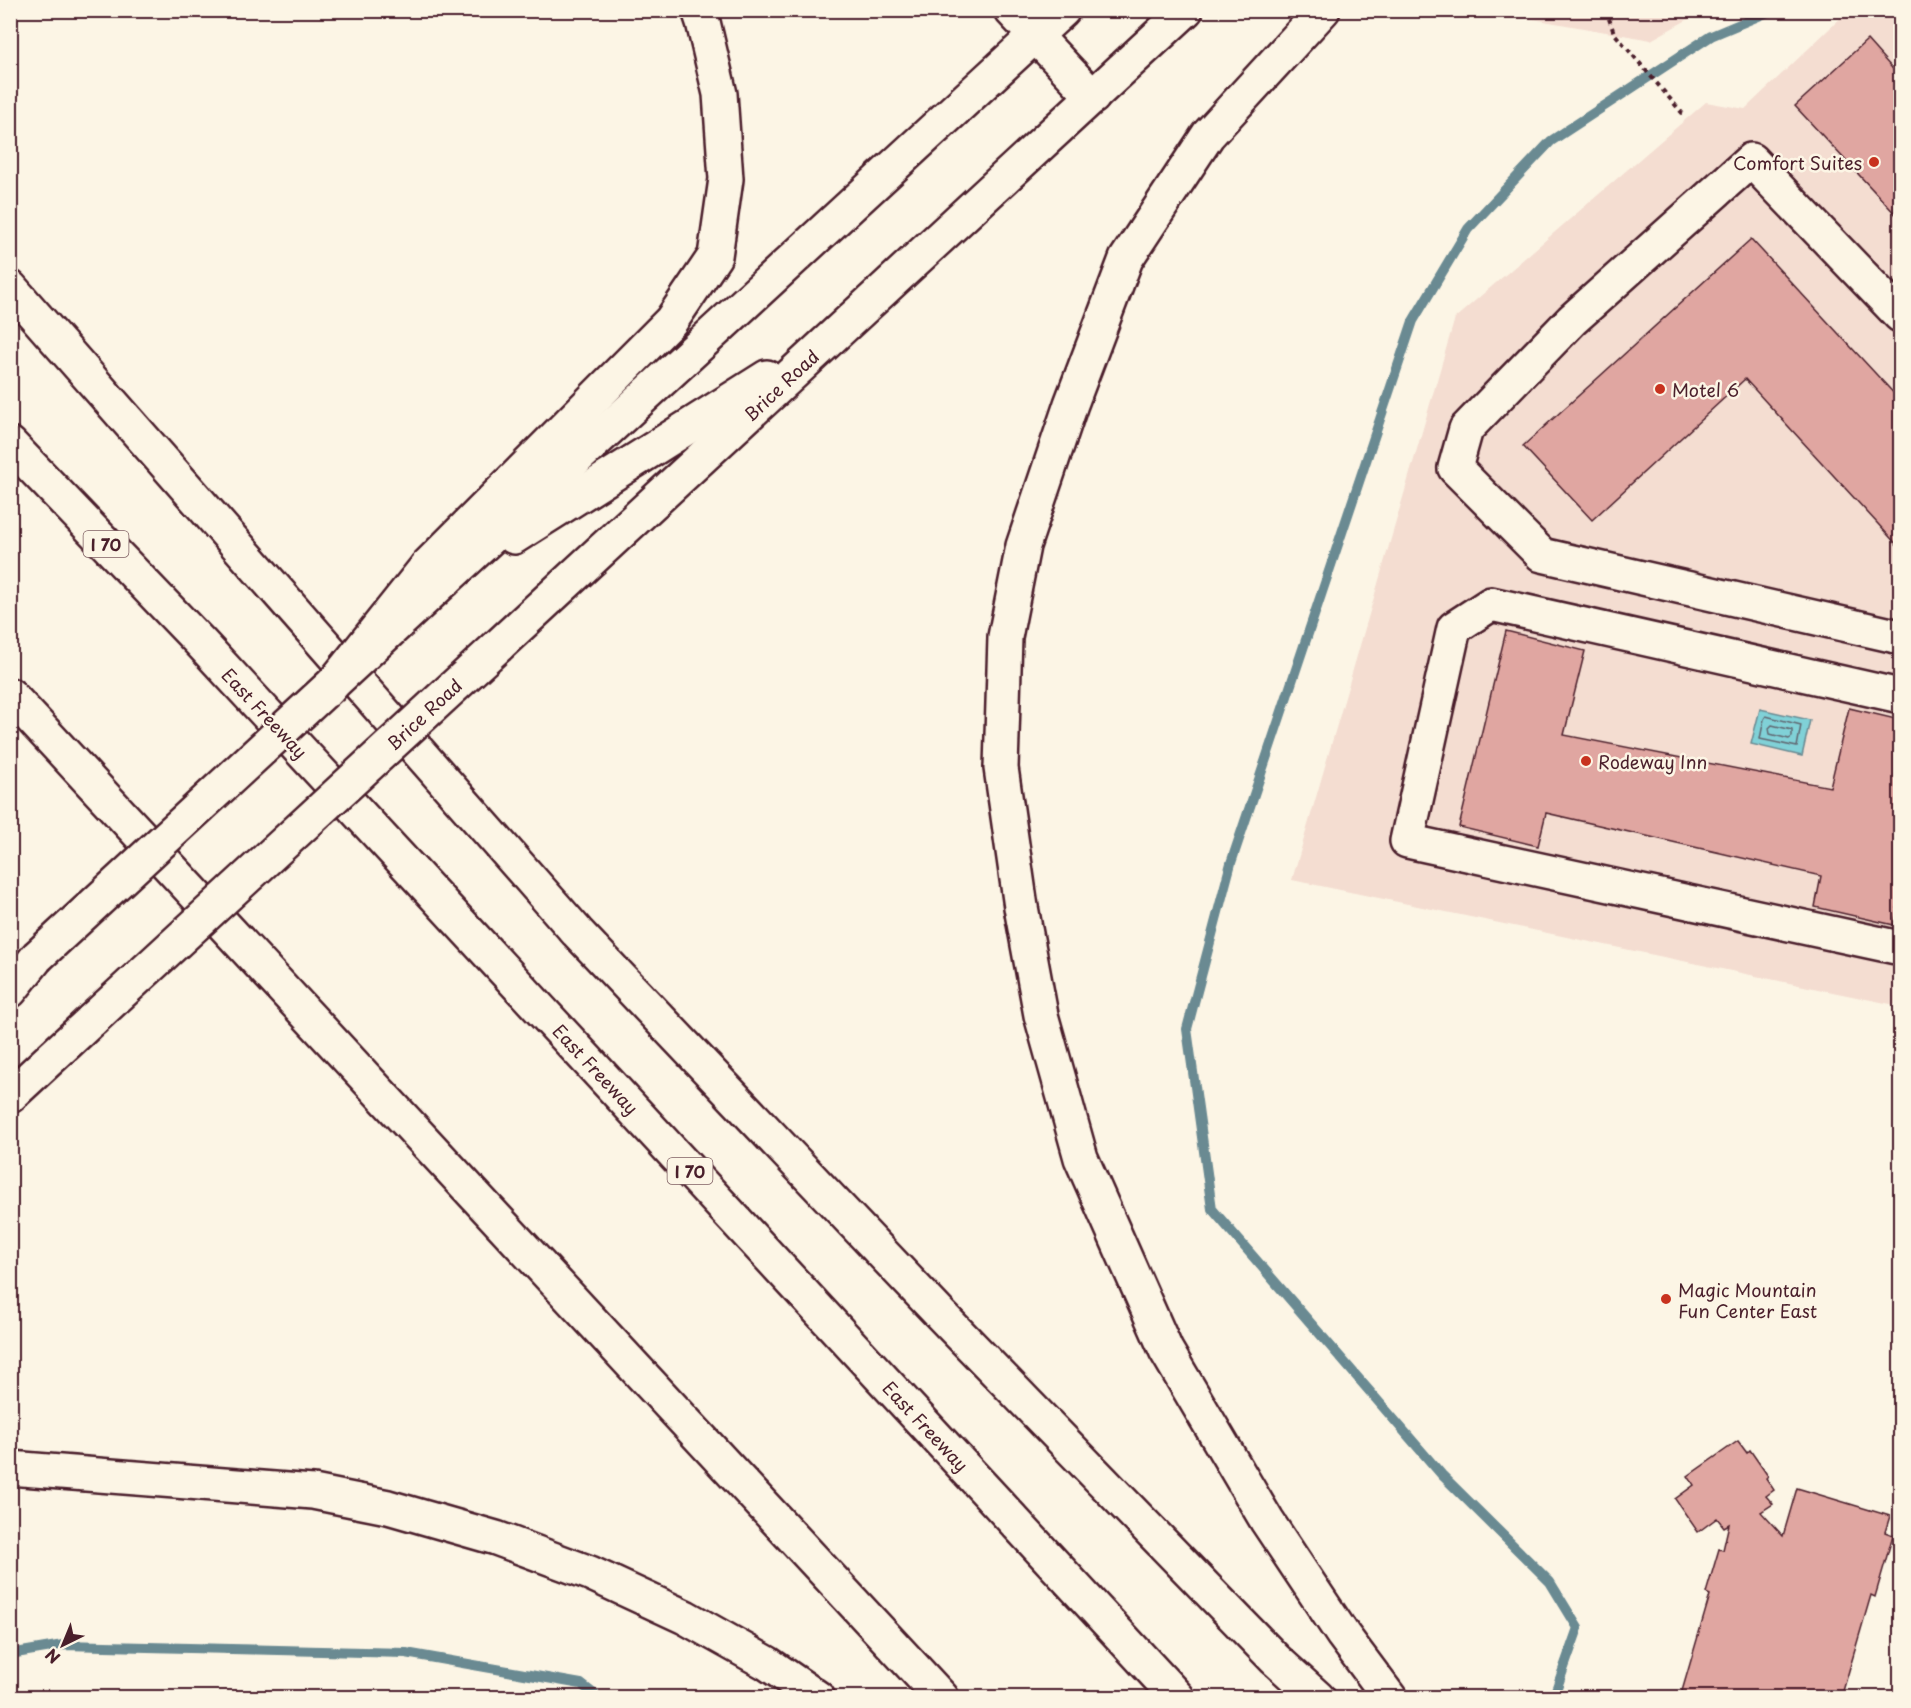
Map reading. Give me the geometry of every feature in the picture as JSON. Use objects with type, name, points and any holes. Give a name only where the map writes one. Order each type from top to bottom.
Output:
[{"type":"main road","points":[[10,981],[328,690],[671,321],[715,256],[726,179],[720,94],[699,10]]},
{"type":"main road","points":[[1011,10],[1093,97]]},
{"type":"main road","points":[[436,573],[1063,10]]},
{"type":"main road","name":"Brice Road","points":[[10,1096],[1186,10]]},
{"type":"main road","points":[[1323,10],[1208,135],[1126,260],[1071,404],[1023,546],[1005,637],[1001,768],[1021,907],[1041,1015],[1081,1158],[1167,1350],[1267,1521],[1343,1635],[1390,1698]]},
{"type":"main road","points":[[1900,315],[1751,160],[1572,320],[1466,429],[1455,468],[1542,555],[1900,637]]},
{"type":"main road","points":[[10,287],[577,932],[941,1315],[1275,1659],[1318,1698]]},
{"type":"main road","name":"Brice Road","points":[[436,573],[837,333]]},
{"type":"main road","name":"East Freeway","points":[[10,444],[210,653],[1178,1698]]},
{"type":"main road","points":[[1900,696],[1491,604],[1454,628],[1407,842],[1900,948]]},
{"type":"main road","points":[[10,695],[942,1698]]},
{"type":"main road","points":[[10,991],[37,957]]},
{"type":"main road","points":[[10,1468],[313,1492],[388,1508],[496,1538],[590,1573],[685,1617],[767,1663],[818,1698]]},
{"type":"path","points":[[1606,10],[1614,33],[1683,114]]},
{"type":"shaded area","points":[[1487,10],[1703,11],[1651,40]]},
{"type":"shaded area","points":[[1848,11],[1900,11],[1900,1006],[1292,880],[1455,318],[1706,102],[1745,109]]},
{"type":"water","points":[[1760,709],[1810,720],[1802,756],[1751,744]]},
{"type":"building","name":"Comfort Suites","points":[[1867,40],[1900,77],[1900,219],[1795,106]]},
{"type":"building","name":"Motel 6","points":[[1751,239],[1900,400],[1900,548],[1745,379],[1592,520],[1523,446]]},
{"type":"building","name":"Rodeway Inn","points":[[1506,631],[1585,651],[1564,735],[1830,787],[1849,708],[1900,720],[1900,895],[1894,925],[1815,907],[1821,876],[1546,813],[1538,846],[1459,827]]},
{"type":"building","points":[[1738,1441],[1747,1453],[1750,1450],[1768,1476],[1766,1478],[1774,1490],[1766,1496],[1773,1504],[1761,1512],[1783,1536],[1797,1488],[1890,1516],[1885,1532],[1893,1535],[1875,1597],[1871,1595],[1841,1698],[1680,1698],[1710,1595],[1706,1593],[1719,1549],[1723,1550],[1729,1524],[1724,1527],[1717,1518],[1698,1532],[1675,1499],[1694,1485],[1688,1476]]},
{"type":"waterway","points":[[1549,1698],[1556,1690],[1578,1628],[1550,1582],[1442,1475],[1212,1209],[1187,1029],[1231,863],[1413,321],[1468,229],[1551,141],[1711,36],[1773,10]]},
{"type":"waterway","points":[[10,1654],[63,1645],[406,1653],[581,1684],[599,1698]]},
{"type":"place","name":"Comfort Suites","points":[[1874,162]]},
{"type":"place","name":"Motel 6","points":[[1660,389]]},
{"type":"place","name":"Rodeway Inn","points":[[1586,761]]},
{"type":"place","name":"Magic Mountain Fun Center East","points":[[1666,1299]]}]
